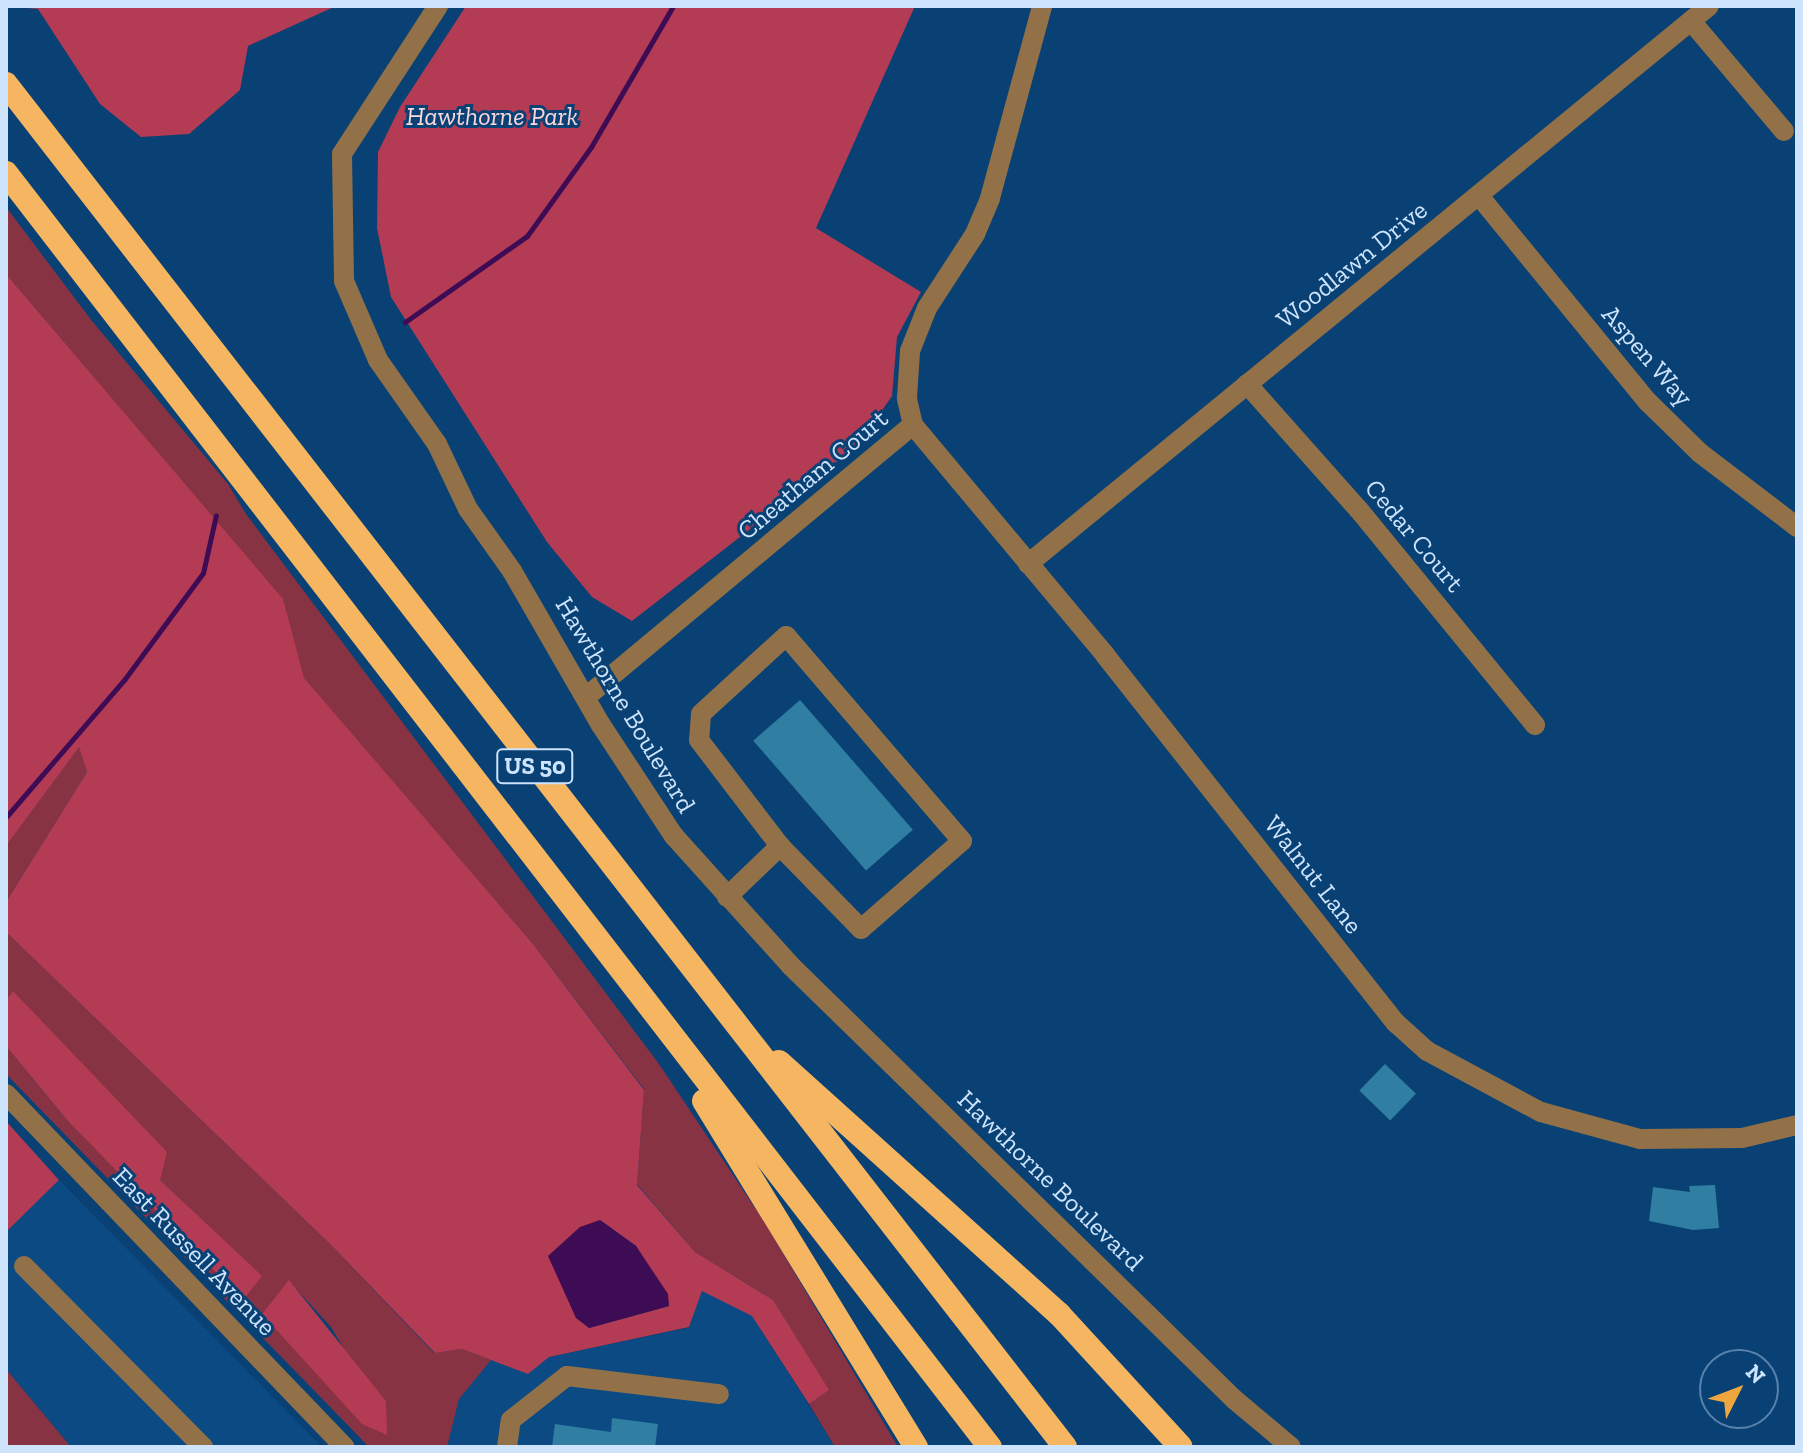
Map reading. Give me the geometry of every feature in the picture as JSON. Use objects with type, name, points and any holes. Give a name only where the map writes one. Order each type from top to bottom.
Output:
[{"type":"highway","name":"US 50","points":[[6,84],[1065,1447]]},
{"type":"highway","name":"US 50","points":[[6,173],[990,1447]]},
{"type":"highway","points":[[630,984],[824,1290],[916,1447]]},
{"type":"highway","points":[[738,1027],[1059,1314],[1181,1447]]},
{"type":"street","name":"Hawthorne Boulevard","points":[[438,6],[342,154],[344,281],[378,360],[437,444],[468,509],[520,584],[650,803],[727,897],[1235,1400],[1291,1447]]},
{"type":"street","name":"Cheatham Court","points":[[586,697],[913,425],[907,398],[910,351],[927,308],[975,234],[990,198],[1042,6]]},
{"type":"street","name":"Woodlawn Drive","points":[[1028,564],[1480,197],[1709,6]]},
{"type":"street","points":[[1691,21],[1784,131]]},
{"type":"street","name":"Aspen Way","points":[[1480,197],[1648,402],[1700,453],[1797,527]]},
{"type":"street","name":"Cedar Court","points":[[1247,384],[1359,510],[1535,725]]},
{"type":"street","name":"Walnut Lane","points":[[913,425],[1396,1023],[1427,1051],[1541,1112],[1640,1139],[1742,1138],[1797,1125]]},
{"type":"street","points":[[786,636],[962,841],[861,929],[780,846],[699,740],[701,714],[786,636]]},
{"type":"street","points":[[727,897],[780,846]]},
{"type":"street","name":"East Russell Avenue","points":[[6,1094],[344,1447]]},
{"type":"street","points":[[24,1266],[203,1447]]},
{"type":"street","points":[[507,1447],[511,1420],[567,1376],[719,1394]]},
{"type":"shaded area","points":[[6,207],[92,321],[228,484],[246,514],[659,1064],[765,1223],[898,1447],[835,1447],[809,1404],[828,1390],[773,1300],[695,1252],[637,1184],[644,1089],[533,944],[303,678],[282,599],[6,274]]},
{"type":"shaded area","points":[[79,746],[87,772],[6,902],[6,846]]},
{"type":"shaded area","points":[[6,932],[331,1245],[434,1353],[462,1349],[491,1360],[459,1399],[447,1447],[369,1447],[6,1074],[6,1046],[67,1120],[261,1276],[160,1180],[13,991],[6,1000]],"holes":[[[289,1281],[331,1327],[354,1366],[386,1401],[262,1314]]]},
{"type":"shaded area","points":[[59,1180],[322,1447],[71,1447],[6,1369],[6,1232]]},
{"type":"shaded area","points":[[600,1220],[636,1246],[668,1294],[669,1306],[589,1328],[576,1318],[548,1256],[580,1227]]},
{"type":"shaded area","points":[[702,1290],[752,1316],[835,1447],[447,1447],[459,1399],[491,1360],[528,1373],[549,1357],[689,1328]]},
{"type":"shaded area","points":[[6,1369],[71,1447],[6,1447]]},
{"type":"green space","points":[[6,6],[336,6],[248,46],[240,90],[189,134],[141,137],[100,104],[38,9]]},
{"type":"green space","name":"Hawthorne Park","points":[[466,6],[915,6],[816,228],[921,292],[897,337],[892,396],[858,445],[632,621],[592,597],[547,542],[391,297],[377,228],[378,152],[400,107]]},
{"type":"green space","points":[[6,274],[283,599],[304,678],[533,944],[644,1090],[637,1185],[695,1252],[773,1300],[829,1390],[809,1404],[752,1316],[702,1291],[689,1327],[549,1357],[528,1374],[462,1349],[435,1353],[331,1245],[6,932],[6,902],[87,772],[79,747],[6,846]],"holes":[[[600,1220],[636,1246],[669,1306],[589,1328]]]},
{"type":"green space","points":[[13,991],[167,1152],[160,1180],[262,1276],[243,1300],[67,1120],[6,1046],[6,1000]]},
{"type":"green space","points":[[6,1121],[59,1180],[6,1232]]},
{"type":"green space","points":[[289,1280],[386,1401],[387,1435],[362,1424],[262,1314]]},
{"type":"building","points":[[800,700],[913,830],[866,870],[753,741]]},
{"type":"building","points":[[1385,1064],[1416,1094],[1390,1120],[1359,1091]]},
{"type":"building","points":[[1715,1185],[1719,1228],[1693,1230],[1649,1221],[1653,1187],[1690,1192],[1689,1186]]},
{"type":"building","points":[[612,1418],[658,1424],[655,1447],[552,1447],[555,1424],[611,1432]]},
{"type":"waterway","points":[[405,322],[527,236],[591,147],[673,6]]},
{"type":"waterway","points":[[6,817],[124,680],[203,573],[216,515]]}]
